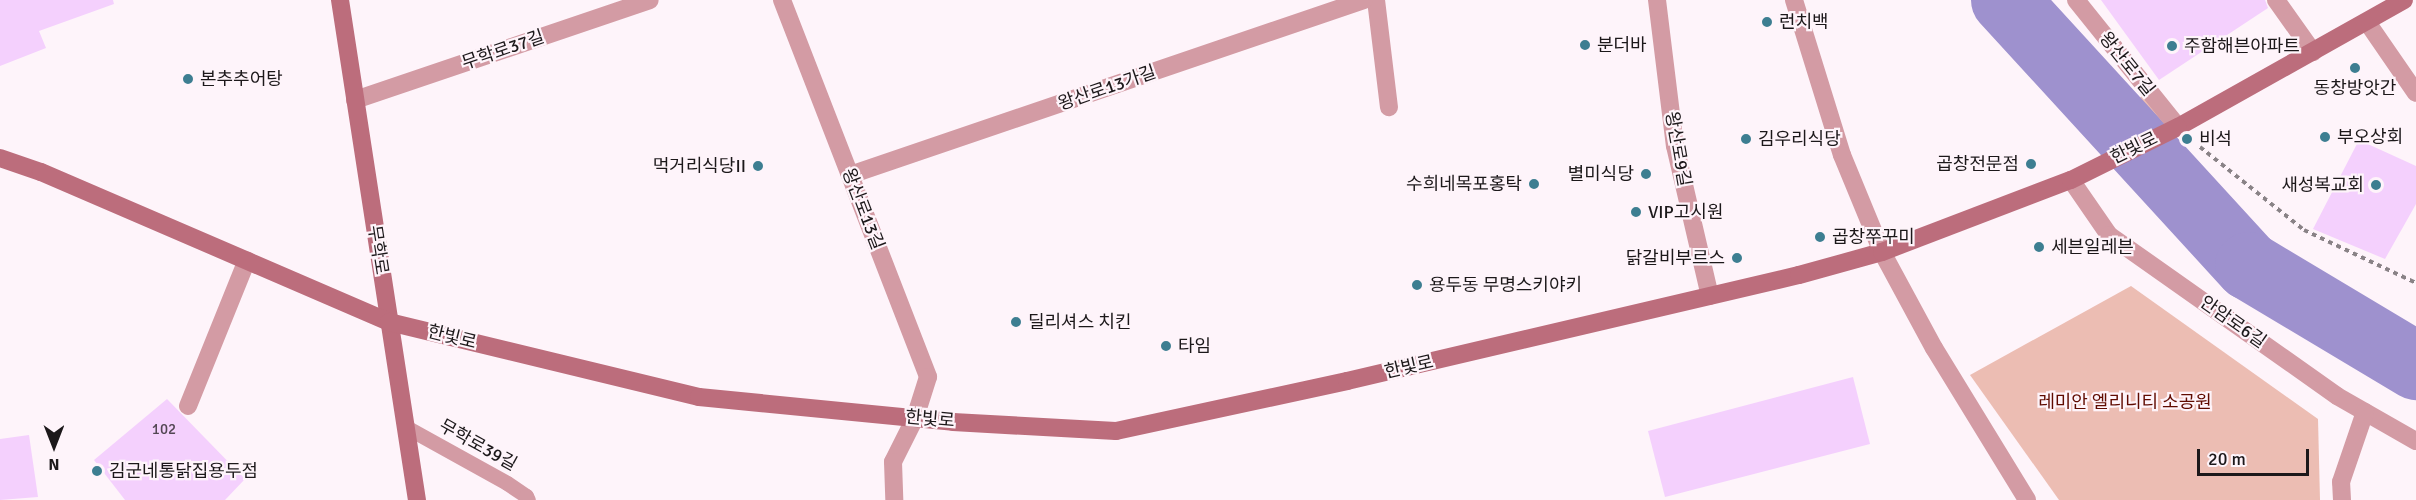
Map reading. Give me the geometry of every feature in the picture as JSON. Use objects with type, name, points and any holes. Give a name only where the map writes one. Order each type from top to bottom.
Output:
[{"type":"street","name":"무학로","points":[[340,0],[417,500]]},
{"type":"street","name":"무학로37길","points":[[355,100],[650,0]]},
{"type":"street","name":"왕산로13길","points":[[782,0],[927,377],[915,418],[893,462],[894,500]]},
{"type":"street","name":"왕산로13가길","points":[[850,175],[1364,0]]},
{"type":"street","points":[[1376,0],[1389,107]]},
{"type":"street","name":"왕산로9길","points":[[1657,0],[1675,146],[1710,296]]},
{"type":"street","points":[[1794,0],[1842,155],[1882,252],[1934,348],[2027,500]]},
{"type":"street","name":"왕산로7길","points":[[2076,0],[2178,127]]},
{"type":"street","points":[[2276,0],[2313,52]]},
{"type":"street","name":"한빛로","points":[[0,158],[41,172],[389,322],[699,397],[915,418],[1116,431],[1347,381],[1710,296],[1882,252],[2071,180],[2178,127],[2404,0]]},
{"type":"street","points":[[2367,22],[2416,93]]},
{"type":"street","name":"안암로6길","points":[[2071,180],[2109,235],[2337,396],[2416,441]]},
{"type":"street","points":[[188,406],[247,260]]},
{"type":"street","points":[[2342,500],[2341,482],[2365,412]]},
{"type":"lane","name":"무학로39길","points":[[406,427],[507,483],[526,495],[528,500]]},
{"type":"path","points":[[2193,141],[2304,230],[2416,283]]},
{"type":"green space","points":[[2149,90],[2178,127],[2156,137],[2129,107]]},
{"type":"green space","name":"레미안 엘리니티 소공원","points":[[2131,286],[2318,419],[2320,500],[2059,500],[1970,375]]},
{"type":"building","points":[[0,0],[113,0],[114,4],[39,31],[46,48],[0,66]]},
{"type":"building","name":"주함해븐아파트","points":[[2101,0],[2265,0],[2268,8],[2159,80]]},
{"type":"building","name":"새성복교회","points":[[2359,140],[2416,166],[2416,204],[2385,259],[2313,229]]},
{"type":"building","points":[[1853,377],[1870,444],[1665,497],[1648,431]]},
{"type":"building","points":[[167,399],[245,479],[225,500],[125,500],[94,460]]},
{"type":"building","points":[[29,435],[38,497],[0,500],[0,439]]},
{"type":"waterway","points":[[2005,0],[2249,266],[2416,366]]},
{"type":"place","name":"런치백","points":[[1767,22]]},
{"type":"place","name":"분더바","points":[[1585,45]]},
{"type":"place","name":"주함해븐아파트","points":[[2172,46]]},
{"type":"place","name":"동창방앗간","points":[[2355,68]]},
{"type":"place","name":"본추추어탕","points":[[188,79]]},
{"type":"place","name":"부오상회","points":[[2325,137]]},
{"type":"place","name":"김우리식당","points":[[1746,139]]},
{"type":"place","name":"비석","points":[[2187,139]]},
{"type":"place","name":"곱창전문점","points":[[2031,164]]},
{"type":"place","name":"먹거리식당II","points":[[758,166]]},
{"type":"place","name":"별미식당","points":[[1646,174]]},
{"type":"place","name":"수희네목포홍탁","points":[[1534,184]]},
{"type":"place","name":"새성복교회","points":[[2376,185]]},
{"type":"place","name":"VIP고시원","points":[[1636,212]]},
{"type":"place","name":"곱창쭈꾸미","points":[[1820,237]]},
{"type":"place","name":"세븐일레븐","points":[[2039,247]]},
{"type":"place","name":"닭갈비부르스","points":[[1737,258]]},
{"type":"place","name":"용두동 무명스키야키","points":[[1417,285]]},
{"type":"place","name":"딜리셔스 치킨","points":[[1016,322]]},
{"type":"place","name":"타임","points":[[1166,346]]},
{"type":"place","name":"김군네통닭집용두점","points":[[97,471]]}]
